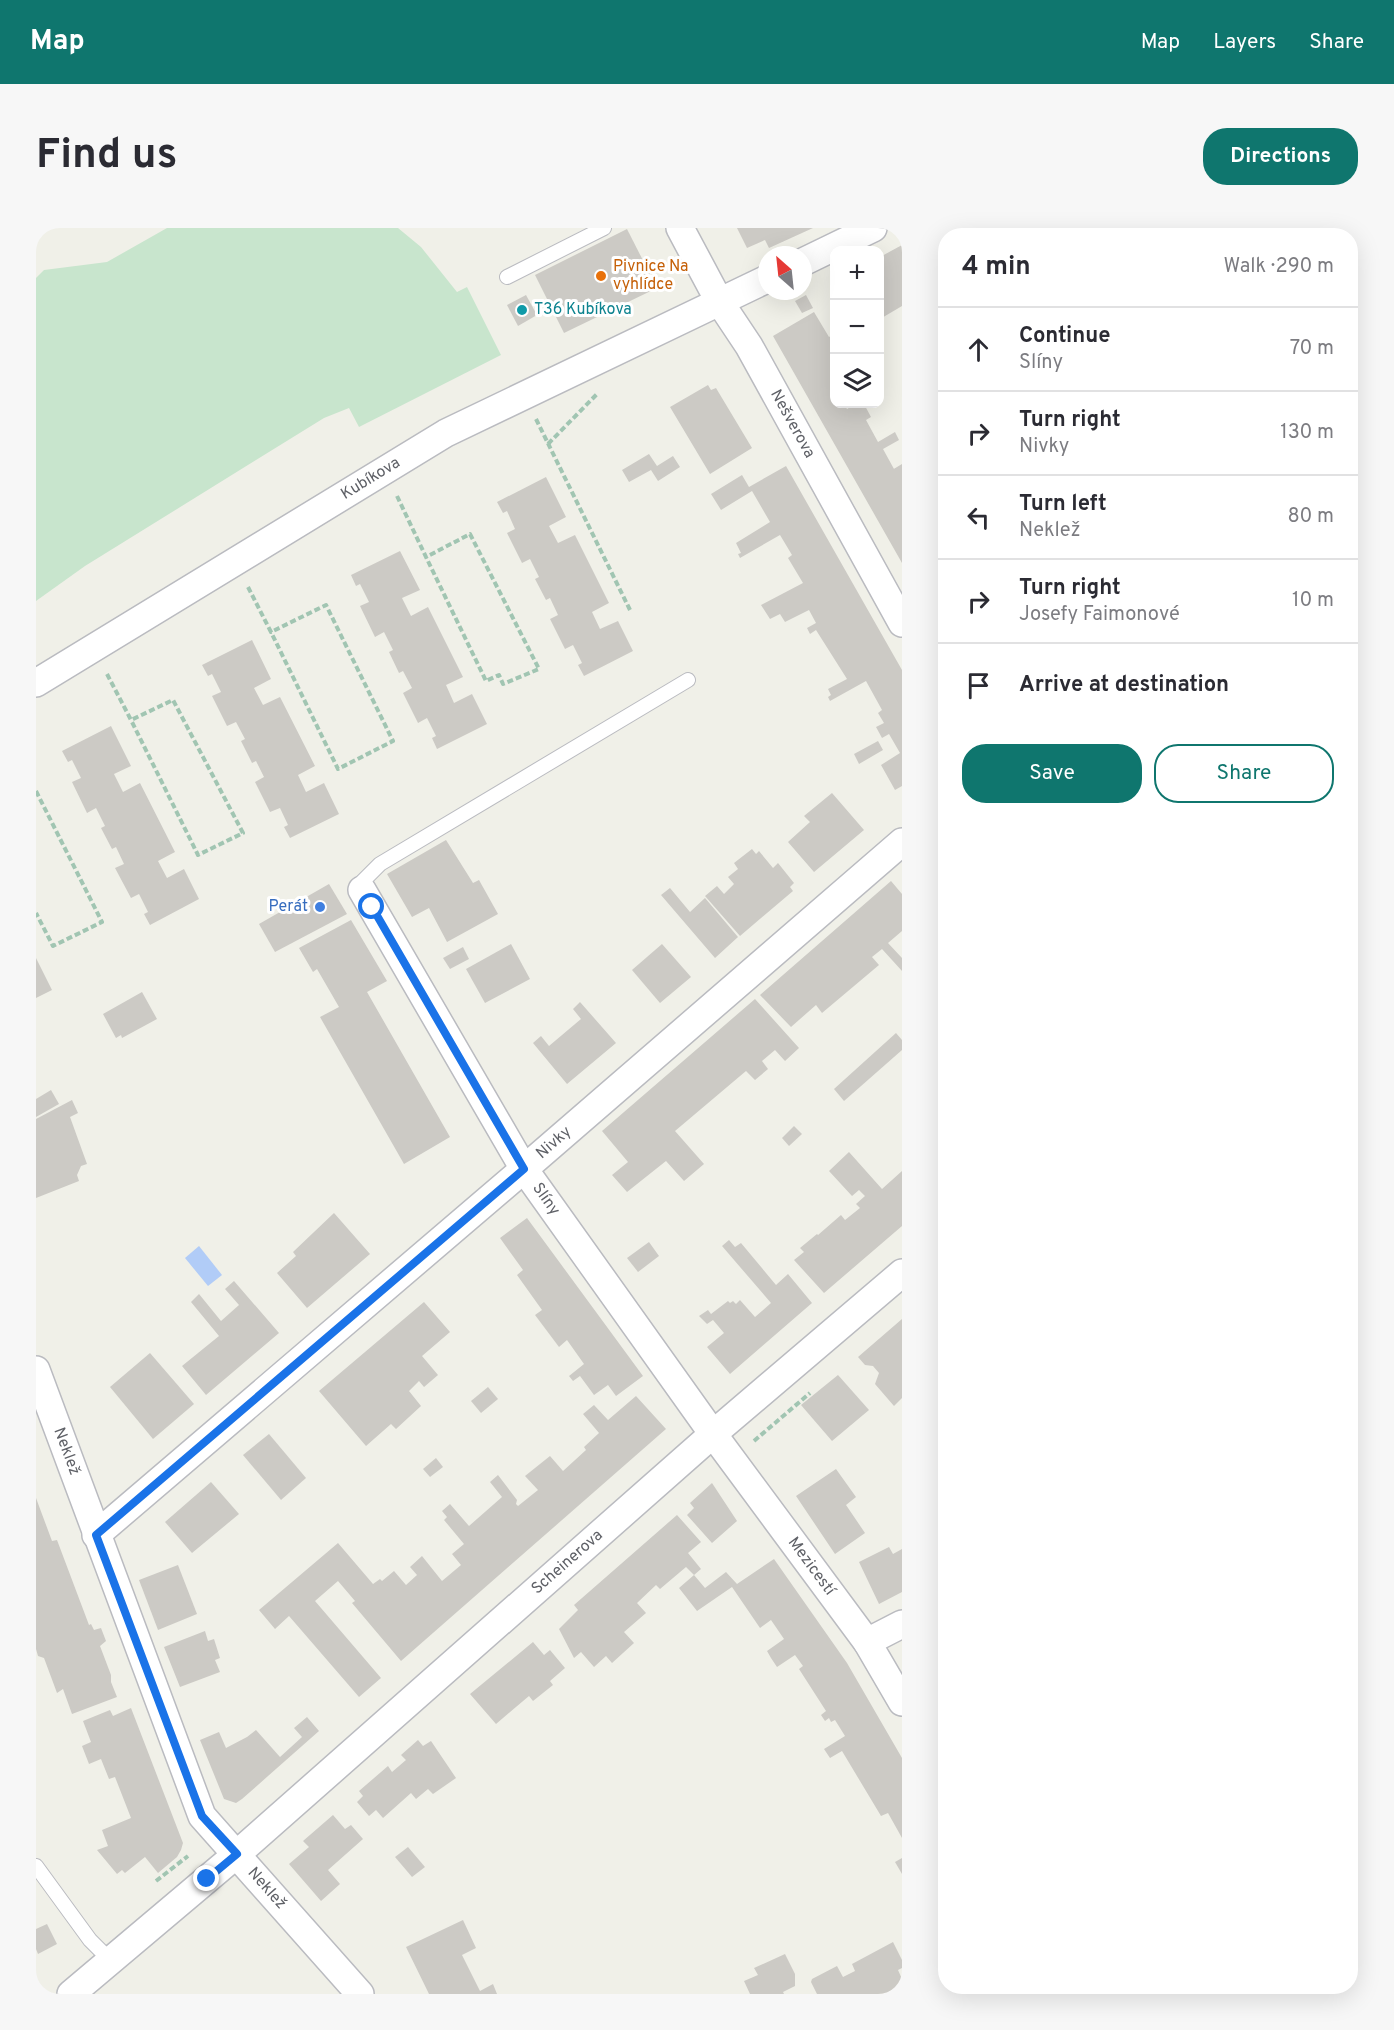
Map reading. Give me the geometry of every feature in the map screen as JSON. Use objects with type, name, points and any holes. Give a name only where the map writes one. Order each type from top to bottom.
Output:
[{"type":"street","name":"Nešverova","points":[[680,228],[719,301],[749,346],[902,623]]},
{"type":"street","points":[[812,257],[873,228]]},
{"type":"street","name":"Kubíkova","points":[[36,682],[446,433],[758,283]]},
{"type":"street","name":"Nivky","points":[[96,1535],[902,842]]},
{"type":"street","name":"Slíny","points":[[362,890],[524,1169],[713,1434]]},
{"type":"street","name":"Scheinerova","points":[[72,1994],[237,1854],[713,1434],[902,1273]]},
{"type":"street","name":"Neklež","points":[[36,1370],[202,1816],[360,1994]]},
{"type":"street","name":"Mezicestí","points":[[713,1434],[867,1642],[902,1702]]},
{"type":"street","points":[[867,1642],[902,1624]]},
{"type":"lane","points":[[507,276],[604,228]]},
{"type":"lane","points":[[362,890],[361,883],[381,864],[688,680]]},
{"type":"lane","points":[[36,1866],[90,1940],[111,1960]]},
{"type":"path","points":[[548,444],[606,385]]},
{"type":"path","points":[[540,428],[630,610]]},
{"type":"path","points":[[392,487],[486,681],[499,675],[503,684],[539,669],[470,534],[426,557]]},
{"type":"path","points":[[244,579],[338,770],[393,741],[326,605],[271,632]]},
{"type":"path","points":[[102,665],[198,855],[243,833],[173,700],[131,720]]},
{"type":"path","points":[[36,791],[102,922],[53,946],[36,912]]},
{"type":"path","points":[[753,1443],[814,1389]]},
{"type":"green space","points":[[167,228],[398,228],[421,247],[457,292],[467,287],[501,355],[359,427],[349,408],[324,418],[85,566],[36,601],[36,278],[44,270],[107,262]]},
{"type":"water","points":[[199,1246],[222,1275],[208,1286],[185,1258]]},
{"type":"building","points":[[737,228],[813,228],[773,246],[768,246],[765,240],[747,248]]},
{"type":"building","points":[[627,229],[657,288],[564,333],[535,275]]},
{"type":"building","points":[[902,245],[902,306],[884,317],[884,300],[884,255]]},
{"type":"building","name":"T36 Kubíkova","points":[[526,295],[537,315],[518,326],[507,305]]},
{"type":"building","points":[[809,300],[813,308],[802,313],[795,301]]},
{"type":"building","points":[[814,312],[830,336],[830,408],[866,408],[871,417],[866,420],[878,442],[895,432],[899,440],[883,449],[894,469],[902,464],[902,563],[773,336]]},
{"type":"building","points":[[708,385],[711,390],[716,388],[752,448],[710,474],[670,407]]},
{"type":"building","points":[[649,454],[657,466],[673,456],[680,467],[658,481],[651,470],[629,482],[622,470]]},
{"type":"building","points":[[786,466],[902,670],[902,786],[895,790],[881,765],[900,753],[889,734],[882,738],[876,727],[884,723],[878,713],[882,710],[866,681],[830,701],[828,697],[831,695],[828,689],[847,679],[816,630],[810,634],[807,628],[816,623],[809,610],[785,622],[780,614],[770,619],[761,605],[803,583],[788,558],[792,555],[780,535],[740,558],[738,554],[741,553],[736,543],[770,522],[752,491],[721,510],[711,494],[742,475],[749,487]]},
{"type":"building","points":[[546,477],[566,517],[549,526],[558,543],[575,535],[609,603],[592,612],[600,629],[618,621],[633,651],[584,676],[578,665],[582,663],[573,645],[565,649],[550,619],[558,615],[550,598],[546,600],[535,579],[539,577],[530,559],[522,563],[507,533],[515,529],[507,511],[503,513],[497,502]]},
{"type":"building","points":[[400,551],[420,590],[402,598],[411,616],[428,607],[463,677],[446,685],[454,703],[472,694],[487,724],[437,749],[432,738],[436,736],[427,718],[418,723],[403,693],[412,688],[403,671],[399,673],[389,652],[393,650],[384,632],[375,637],[360,606],[369,602],[360,584],[356,586],[351,575]]},
{"type":"building","points":[[252,640],[271,679],[254,688],[263,705],[280,697],[315,766],[298,775],[306,792],[324,783],[339,814],[290,838],[284,827],[288,825],[280,808],[270,812],[255,782],[264,777],[256,761],[252,763],[241,741],[245,739],[236,722],[227,726],[212,696],[221,692],[212,674],[208,676],[202,665]]},
{"type":"building","points":[[111,726],[131,766],[114,774],[123,792],[140,783],[175,852],[158,861],[167,878],[184,869],[199,899],[150,925],[144,914],[148,912],[139,894],[131,898],[115,868],[124,864],[116,847],[112,849],[101,828],[105,826],[96,808],[87,813],[72,782],[81,778],[72,760],[68,762],[62,751]]},
{"type":"building","points":[[878,741],[883,750],[859,764],[854,754]]},
{"type":"building","points":[[832,793],[864,830],[814,872],[788,842],[810,822],[804,816]]},
{"type":"building","points":[[446,840],[473,883],[479,880],[498,914],[447,942],[429,908],[412,917],[387,874]]},
{"type":"building","points":[[752,849],[756,854],[759,851],[773,868],[778,863],[794,883],[790,887],[793,891],[740,936],[705,896],[717,886],[724,894],[734,884],[728,877],[738,869],[734,863]]},
{"type":"building","points":[[891,881],[902,894],[902,931],[888,943],[902,958],[902,971],[882,949],[872,957],[879,965],[822,1013],[816,1005],[791,1027],[760,995]]},
{"type":"building","points":[[329,884],[347,914],[275,952],[259,924]]},
{"type":"building","points":[[670,888],[690,912],[705,898],[738,937],[715,958],[661,895]]},
{"type":"building","points":[[351,920],[387,981],[367,992],[450,1137],[404,1164],[320,1017],[339,1007],[317,969],[313,972],[299,948]]},
{"type":"building","points":[[511,944],[530,979],[485,1003],[466,969]]},
{"type":"building","points":[[662,944],[691,977],[660,1003],[632,970]]},
{"type":"building","points":[[463,947],[469,959],[450,969],[443,958]]},
{"type":"building","points":[[36,958],[52,990],[36,998]]},
{"type":"building","points":[[142,992],[157,1019],[122,1038],[121,1035],[116,1038],[103,1014]]},
{"type":"building","points":[[755,999],[799,1048],[785,1061],[775,1050],[762,1061],[768,1069],[755,1080],[746,1071],[675,1131],[704,1164],[684,1181],[666,1161],[627,1192],[612,1175],[628,1162],[602,1131]]},
{"type":"building","points":[[580,1002],[616,1043],[567,1084],[533,1043],[541,1036],[549,1046],[581,1019],[573,1009]]},
{"type":"building","points":[[896,1033],[902,1040],[902,1050],[844,1101],[834,1089]]},
{"type":"building","points":[[51,1090],[59,1104],[36,1117],[36,1099]]},
{"type":"building","points":[[72,1100],[78,1113],[70,1117],[87,1164],[81,1166],[77,1175],[79,1181],[36,1198],[36,1119]]},
{"type":"building","points":[[794,1126],[802,1134],[789,1146],[782,1138]]},
{"type":"building","points":[[849,1152],[882,1189],[902,1171],[902,1226],[824,1293],[794,1260],[804,1252],[800,1248],[841,1215],[845,1220],[860,1208],[856,1204],[865,1196],[859,1190],[852,1196],[829,1171]]},
{"type":"building","points":[[334,1213],[370,1254],[307,1308],[277,1273],[296,1256],[293,1252]]},
{"type":"building","points":[[527,1218],[643,1376],[616,1396],[608,1385],[594,1395],[580,1376],[573,1381],[569,1376],[584,1364],[567,1340],[559,1347],[535,1315],[542,1310],[517,1275],[523,1270],[500,1238]]},
{"type":"building","points":[[729,1240],[735,1247],[741,1243],[776,1285],[788,1274],[812,1303],[730,1374],[707,1347],[724,1333],[713,1320],[707,1324],[699,1316],[708,1310],[711,1314],[728,1301],[736,1304],[740,1300],[755,1317],[771,1303],[722,1246]]},
{"type":"building","points":[[649,1242],[659,1256],[638,1272],[627,1258]]},
{"type":"building","points":[[234,1281],[279,1333],[206,1395],[182,1366],[219,1336],[191,1302],[199,1294],[221,1321],[239,1305],[225,1289]]},
{"type":"building","points":[[424,1302],[450,1332],[422,1356],[438,1375],[424,1387],[419,1381],[409,1391],[421,1406],[396,1429],[391,1424],[366,1446],[319,1391]]},
{"type":"building","points":[[902,1319],[902,1398],[894,1406],[875,1384],[879,1373],[873,1366],[865,1365],[858,1357]]},
{"type":"building","points":[[150,1353],[194,1404],[153,1439],[110,1387]]},
{"type":"building","points":[[838,1375],[869,1410],[832,1441],[801,1405]]},
{"type":"building","points":[[488,1387],[498,1399],[481,1413],[471,1401]]},
{"type":"building","points":[[636,1396],[666,1429],[401,1661],[352,1603],[355,1601],[338,1581],[315,1601],[381,1678],[359,1697],[289,1616],[275,1629],[259,1610],[338,1543],[373,1584],[380,1579],[382,1581],[394,1571],[406,1585],[417,1575],[410,1567],[422,1556],[442,1581],[461,1565],[452,1554],[464,1544],[444,1520],[447,1517],[442,1511],[450,1504],[469,1526],[502,1497],[490,1482],[498,1475],[517,1500],[518,1506],[538,1490],[525,1476],[550,1456],[563,1471],[586,1450],[584,1447],[599,1433],[583,1414],[594,1405],[608,1420]]},
{"type":"building","points":[[269,1434],[306,1478],[281,1500],[243,1455]]},
{"type":"building","points":[[436,1458],[443,1467],[430,1477],[423,1469]]},
{"type":"building","points":[[836,1469],[856,1497],[846,1505],[865,1533],[835,1554],[796,1496]]},
{"type":"building","points":[[211,1482],[239,1514],[192,1553],[165,1522]]},
{"type":"building","points":[[712,1483],[737,1521],[712,1543],[687,1515],[694,1508],[690,1503]]},
{"type":"building","points":[[36,1498],[52,1541],[57,1540],[89,1625],[91,1624],[94,1630],[101,1628],[106,1641],[100,1646],[117,1697],[72,1714],[63,1689],[57,1693],[44,1658],[38,1656],[36,1649]]},
{"type":"building","points":[[677,1515],[701,1542],[688,1553],[701,1569],[694,1575],[686,1567],[660,1589],[656,1585],[637,1603],[646,1613],[624,1632],[634,1643],[612,1663],[606,1656],[594,1667],[581,1652],[574,1658],[559,1629],[578,1610],[574,1605]]},
{"type":"building","points":[[889,1547],[893,1554],[902,1549],[902,1592],[879,1604],[859,1562]]},
{"type":"building","points":[[774,1559],[847,1663],[902,1758],[902,1838],[888,1813],[881,1816],[842,1751],[830,1758],[824,1749],[845,1736],[835,1720],[831,1722],[829,1718],[825,1721],[821,1715],[826,1711],[799,1669],[803,1666],[795,1655],[777,1667],[771,1658],[767,1651],[784,1639],[771,1620],[760,1628],[732,1587],[697,1611],[679,1588],[694,1575],[705,1588],[726,1572],[737,1584]]},
{"type":"building","points":[[178,1565],[197,1614],[158,1630],[139,1580]]},
{"type":"building","points":[[205,1631],[208,1641],[214,1639],[220,1658],[215,1660],[220,1672],[180,1687],[164,1647]]},
{"type":"building","points":[[533,1642],[544,1655],[550,1650],[565,1668],[550,1681],[553,1685],[533,1701],[529,1696],[496,1724],[470,1694]]},
{"type":"building","points":[[131,1708],[183,1843],[177,1857],[158,1873],[145,1857],[125,1873],[122,1870],[117,1874],[97,1850],[108,1846],[102,1830],[131,1818],[115,1777],[109,1779],[101,1759],[89,1764],[82,1746],[91,1742],[83,1721],[110,1710],[113,1716]]},
{"type":"building","points":[[307,1717],[319,1731],[242,1799],[236,1803],[224,1799],[200,1740],[219,1732],[226,1748],[256,1730],[280,1757],[302,1737],[294,1728]]},
{"type":"building","points":[[418,1740],[423,1746],[431,1741],[456,1778],[433,1794],[428,1789],[416,1799],[411,1793],[383,1818],[376,1810],[369,1816],[357,1802],[363,1796],[359,1791],[388,1766],[392,1772],[406,1760],[401,1755]]},
{"type":"building","points":[[333,1815],[345,1829],[351,1825],[363,1839],[328,1870],[340,1884],[321,1901],[289,1864],[309,1847],[303,1841]]},
{"type":"building","points":[[408,1847],[425,1867],[412,1877],[395,1857]]},
{"type":"building","points":[[902,1858],[902,1874],[895,1862]]},
{"type":"building","points":[[463,1920],[476,1948],[462,1955],[480,1991],[493,1984],[497,1994],[429,1994],[406,1947]]},
{"type":"building","points":[[47,1924],[57,1944],[38,1954],[36,1929]]},
{"type":"building","points":[[893,1942],[902,1960],[902,1968],[898,1970],[902,1985],[885,1994],[817,1994],[811,1982],[812,1979],[837,1966],[843,1977],[855,1971],[852,1964]]},
{"type":"building","points":[[785,1954],[795,1974],[795,1986],[783,1992],[784,1994],[750,1994],[744,1981],[758,1975],[754,1968]]},
{"type":"place","name":"Pivnice Na vyhlídce","points":[[601,276]]},
{"type":"place","name":"T36 Kubíkova","points":[[522,310]]},
{"type":"place","name":"Perát","points":[[320,907]]},
{"type":"route","points":[[207,1879],[237,1854],[202,1816],[96,1535],[524,1169],[372,907]]}]
